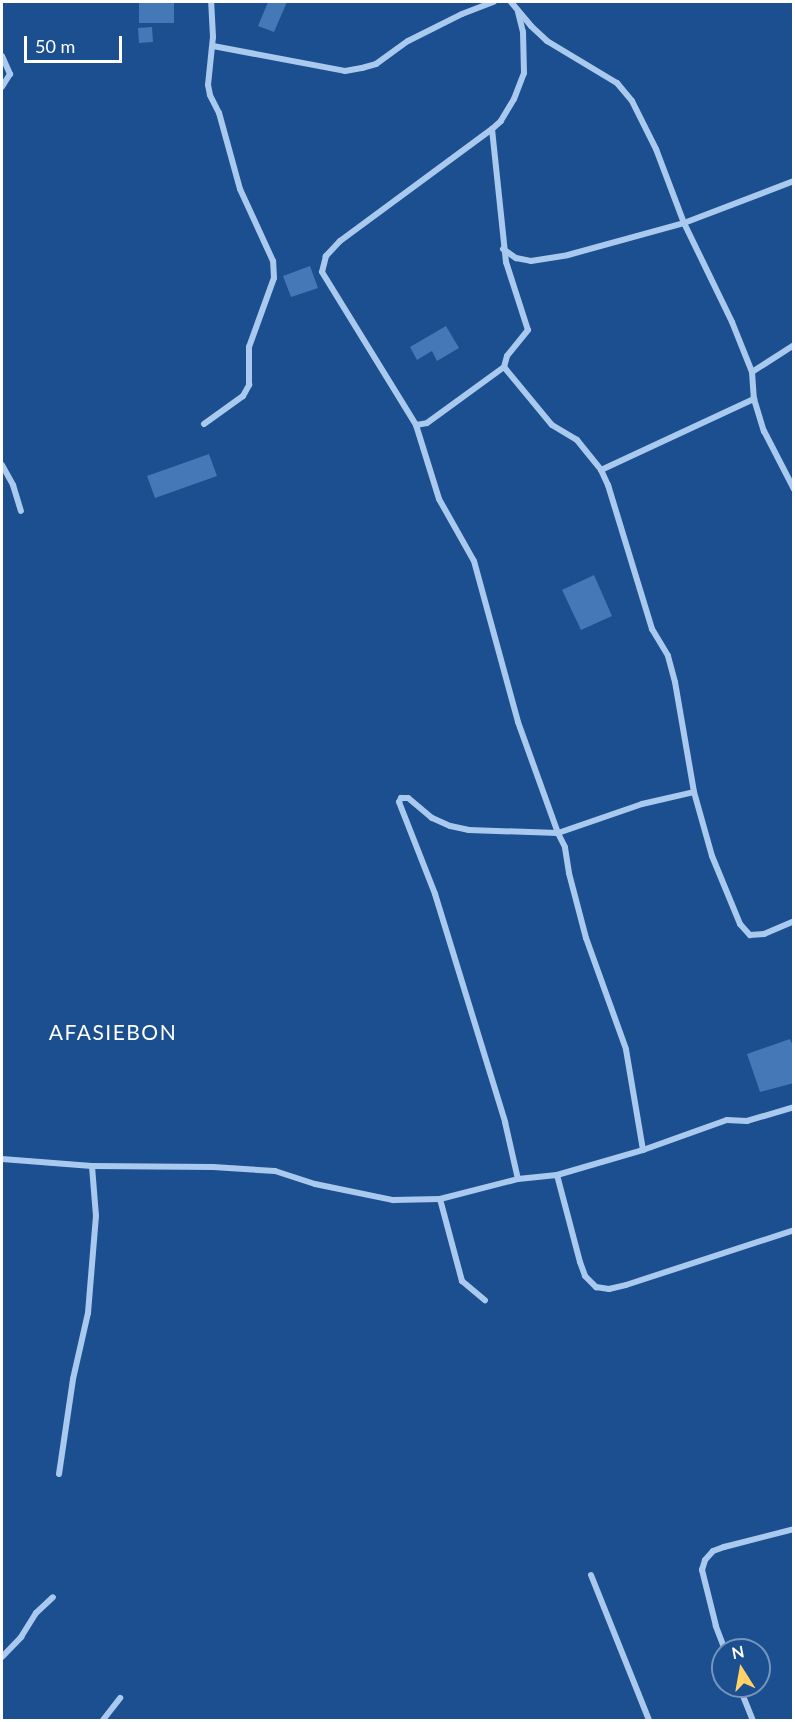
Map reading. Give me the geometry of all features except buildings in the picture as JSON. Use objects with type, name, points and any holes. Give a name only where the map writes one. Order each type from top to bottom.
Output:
[{"type":"street","points":[[204,424],[243,396],[249,385],[249,347],[274,278],[273,261],[240,189],[219,113],[210,95],[208,85],[213,46],[211,2]]},
{"type":"street","points":[[213,46],[334,69],[362,68],[376,64],[408,41],[462,14],[494,2]]},
{"type":"street","points":[[511,2],[547,41],[617,83],[632,100],[656,149],[684,223],[709,270],[752,372],[754,399],[764,431],[792,481],[794,489]]},
{"type":"street","points":[[518,12],[523,32],[524,73],[514,99],[501,121],[340,241],[326,256],[322,272],[416,425],[439,500],[474,561],[518,722],[565,848],[586,938],[626,1049],[643,1150]]},
{"type":"street","points":[[2,56],[10,74],[2,87]]},
{"type":"street","points":[[416,425],[427,423],[504,367],[507,356],[528,330],[504,249],[492,129]]},
{"type":"street","points":[[504,249],[516,258],[531,261],[568,255],[684,223],[794,182]]},
{"type":"street","points":[[752,372],[794,345]]},
{"type":"street","points":[[504,367],[552,425],[577,441],[601,470],[624,532],[652,628],[668,656],[675,682],[694,792],[712,856],[740,924],[750,935],[764,934],[794,921]]},
{"type":"street","points":[[601,470],[754,399]]},
{"type":"street","points":[[2,465],[21,511]]},
{"type":"street","points":[[518,1179],[505,1122],[435,894],[399,802],[401,798],[408,798],[432,818],[450,826],[469,830],[558,833],[642,804],[694,792]]},
{"type":"street","points":[[2,1159],[92,1166],[213,1167],[275,1171],[315,1184],[393,1200],[440,1199],[518,1179],[557,1175],[643,1150],[727,1120],[747,1121],[794,1107]]},
{"type":"street","points":[[59,1474],[73,1379],[89,1302],[96,1216],[92,1166]]},
{"type":"street","points":[[557,1175],[580,1262],[585,1276],[596,1287],[609,1289],[627,1285],[794,1230]]},
{"type":"street","points":[[440,1199],[462,1281],[485,1300]]},
{"type":"street","points":[[720,1638],[702,1570],[705,1560],[713,1551],[724,1547],[794,1529]]},
{"type":"street","points":[[591,1575],[649,1720]]},
{"type":"street","points":[[2,1657],[21,1636],[36,1613],[53,1597]]},
{"type":"street","points":[[103,1720],[120,1698]]},
{"type":"street","points":[[744,1698],[753,1720]]},
{"type":"district","name":"AFASIEBON","points":[[113,1032]]}]
